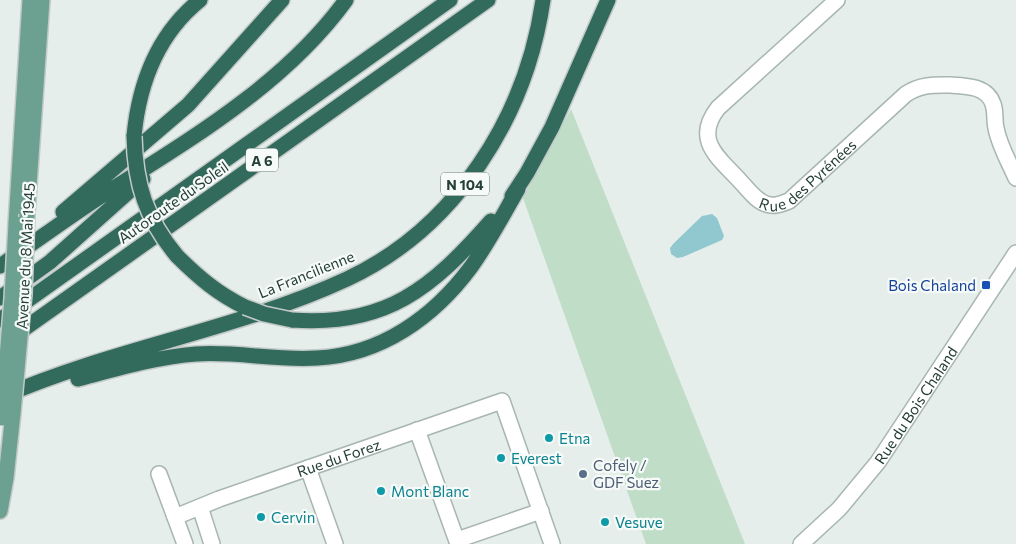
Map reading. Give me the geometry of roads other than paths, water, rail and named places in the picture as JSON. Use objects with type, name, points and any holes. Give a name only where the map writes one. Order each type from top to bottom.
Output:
[{"type":"highway","points":[[200,0],[182,17],[170,32],[150,65],[138,103],[134,136],[135,162],[143,200],[161,235],[177,256],[221,294],[264,314],[292,320],[321,322],[348,318],[382,309],[414,293],[442,273],[518,189]]},
{"type":"highway","points":[[0,266],[176,117],[282,0]]},
{"type":"highway","points":[[0,298],[50,262],[119,199],[184,144],[282,70],[311,44],[346,0]]},
{"type":"highway","name":"Autoroute du Soleil","points":[[0,320],[450,0]]},
{"type":"highway","name":"Autoroute du Soleil","points":[[0,346],[488,0]]},
{"type":"highway","name":"La Francilienne","points":[[0,398],[26,386],[300,299],[348,278],[392,253],[424,227],[452,200],[476,170],[499,135],[523,82],[539,24],[543,0]]},
{"type":"highway","points":[[5,412],[75,379],[171,358],[196,354],[215,354],[318,358],[352,353],[379,344],[423,318],[460,280],[481,252],[518,189],[552,127],[608,0]]},
{"type":"highway","points":[[0,266],[100,197],[184,144]]},
{"type":"main road","name":"Avenue du 8 Mai 1945","points":[[22,219],[30,0]]},
{"type":"main road","name":"Avenue du 8 Mai 1945","points":[[0,511],[6,478],[5,412],[11,318],[42,0]]},
{"type":"main road","name":"Avenue du 8 Mai 1945","points":[[0,438],[5,412]]},
{"type":"street","name":"Rue des Pyrénées","points":[[837,0],[718,108],[709,122],[707,129],[708,137],[714,153],[755,197],[765,204],[777,205],[789,201],[906,94],[915,88],[926,85],[969,86],[980,89],[989,96],[993,105],[999,140],[1016,178]]},
{"type":"street","name":"Rue du Bois Chaland","points":[[801,544],[840,509],[878,462],[1016,253]]},
{"type":"street","name":"Rue du Forez","points":[[175,517],[219,499],[502,401],[541,511]]},
{"type":"street","points":[[417,430],[458,542],[541,511],[552,544]]},
{"type":"street","points":[[308,468],[335,544]]},
{"type":"street","points":[[159,474],[185,544]]},
{"type":"street","points":[[200,507],[212,544]]},
{"type":"water","points":[[712,214],[717,218],[724,236],[722,240],[683,257],[677,258],[671,254],[670,248],[674,243],[702,216]]},
{"type":"place","name":"Bois Chaland","points":[[986,285]]},
{"type":"place","name":"Etna","points":[[549,438]]},
{"type":"place","name":"Everest","points":[[501,458]]},
{"type":"place","name":"Cofely / GDF Suez","points":[[583,474]]},
{"type":"place","name":"Mont Blanc","points":[[381,491]]},
{"type":"place","name":"Cervin","points":[[261,517]]},
{"type":"place","name":"Vesuve","points":[[605,522]]}]
